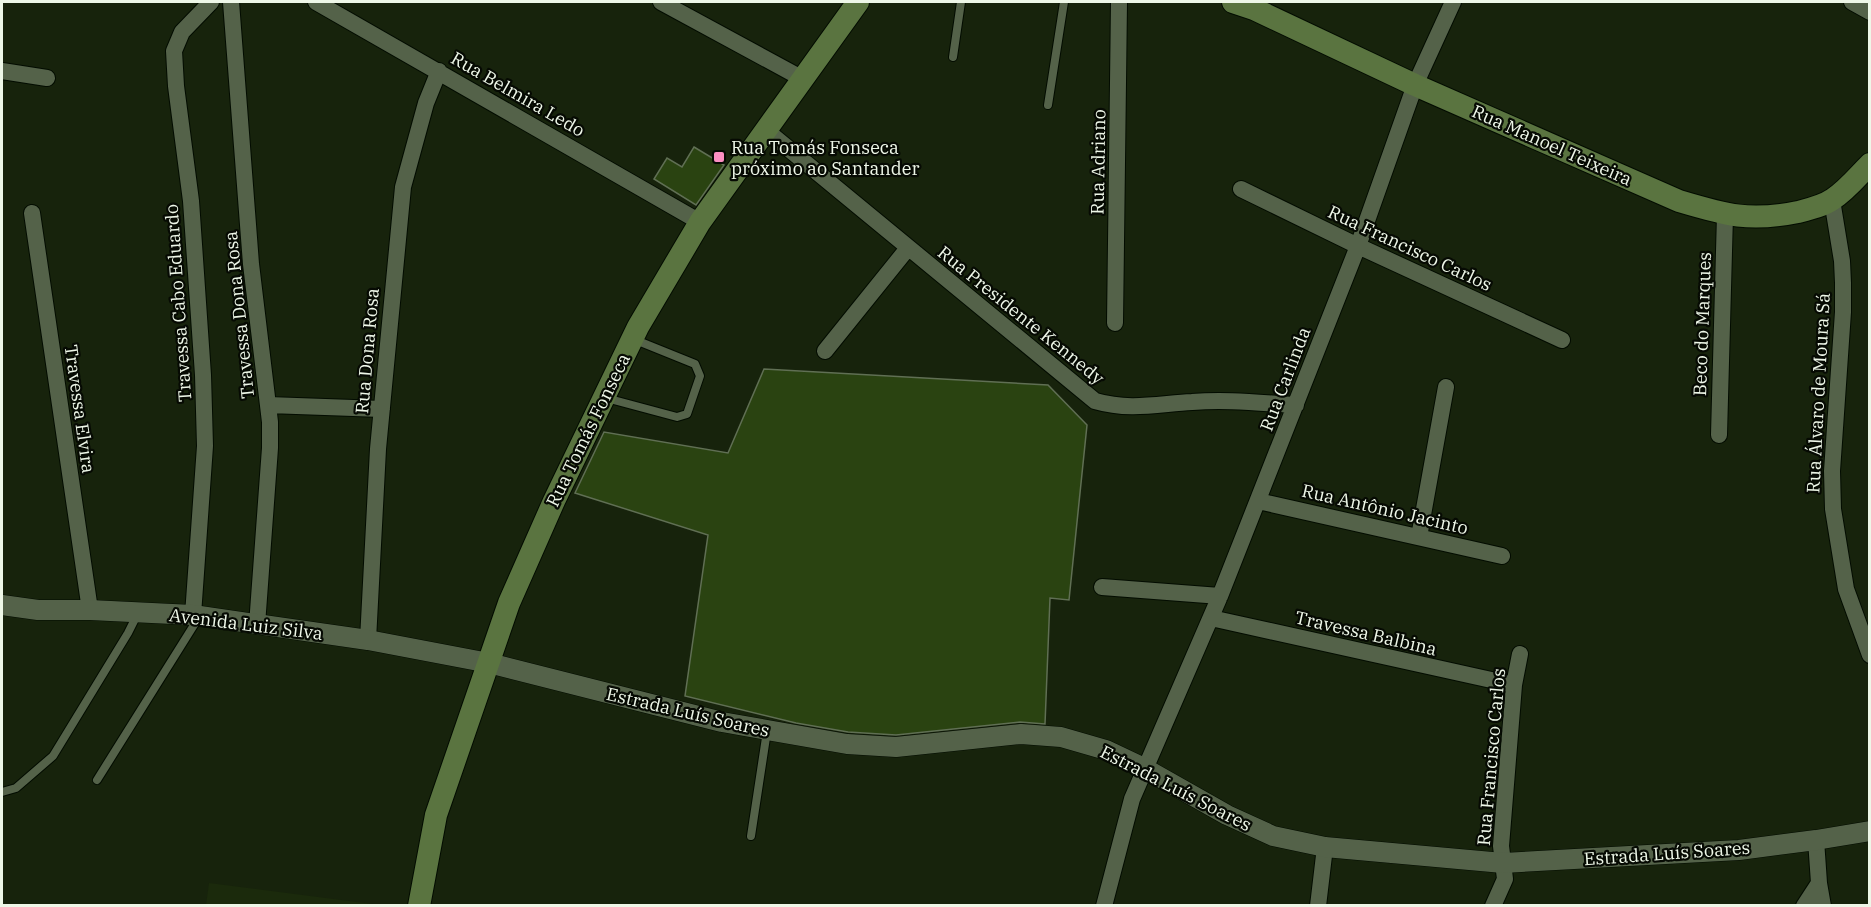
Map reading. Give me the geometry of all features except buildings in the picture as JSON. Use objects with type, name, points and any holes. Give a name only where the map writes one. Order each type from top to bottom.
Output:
[{"type":"main road","name":"Rua Tomás Fonseca","points":[[419,906],[436,815],[514,593],[554,501],[632,338],[700,222],[858,2]]},
{"type":"main road","name":"Rua Manoel Teixeira","points":[[1233,2],[1254,9],[1415,85],[1679,201],[1725,214],[1752,218],[1784,215],[1813,208],[1832,200],[1869,164]]},
{"type":"street","name":"Travessa Cabo Eduardo","points":[[196,616],[205,446],[203,375],[191,201],[176,86],[174,51],[182,32],[211,2]]},
{"type":"street","name":"Travessa Dona Rosa","points":[[231,2],[251,264],[268,405],[270,448],[257,625]]},
{"type":"street","name":"Rua Belmira Ledo","points":[[316,2],[700,222]]},
{"type":"street","points":[[661,2],[803,79]]},
{"type":"street","name":"Rua Adriano","points":[[1116,322],[1119,2]]},
{"type":"street","name":"Rua Carlinda","points":[[1104,906],[1132,799],[1220,596],[1358,246],[1415,85],[1453,2]]},
{"type":"street","points":[[1852,2],[1869,12]]},
{"type":"street","points":[[2,71],[47,78]]},
{"type":"street","name":"Rua Dona Rosa","points":[[368,640],[382,409],[403,187],[426,103],[439,71]]},
{"type":"street","name":"Rua Presidente Kennedy","points":[[767,131],[1095,402],[1114,407],[1134,408],[1234,401],[1296,405]]},
{"type":"street","name":"Rua Francisco Carlos","points":[[1241,189],[1562,340]]},
{"type":"street","name":"Rua Álvaro de Moura Sá","points":[[1832,200],[1842,261],[1843,283],[1832,471],[1833,509],[1846,589],[1869,655]]},
{"type":"street","name":"Travessa Elvira","points":[[32,213],[90,610]]},
{"type":"street","name":"Beco do Marques","points":[[1719,435],[1725,214]]},
{"type":"street","points":[[825,351],[908,248]]},
{"type":"street","points":[[1419,537],[1446,387]]},
{"type":"street","points":[[268,405],[382,409]]},
{"type":"street","name":"Rua Antônio Jacinto","points":[[1258,501],[1503,555]]},
{"type":"street","points":[[1102,587],[1220,596]]},
{"type":"street","name":"Avenida Luiz Silva","points":[[2,605],[38,610],[90,610],[196,616],[368,640],[489,663]]},
{"type":"street","name":"Travessa Balbina","points":[[1211,618],[1514,685]]},
{"type":"street","name":"Rua Francisco Carlos","points":[[1493,906],[1505,879],[1501,846],[1514,685],[1520,654]]},
{"type":"street","name":"Estrada Luís Soares","points":[[489,663],[767,731],[847,744],[896,747],[1021,734],[1060,737],[1106,750],[1144,768],[1227,815],[1273,836],[1325,847],[1503,863],[1739,850],[1869,831]]},
{"type":"street","points":[[1816,840],[1823,906]]},
{"type":"street","points":[[1318,906],[1325,847]]},
{"type":"street","points":[[1804,906],[1819,883]]},
{"type":"lane","points":[[953,57],[961,2]]},
{"type":"lane","points":[[1048,105],[1064,2]]},
{"type":"lane","points":[[603,398],[677,417],[687,414],[700,376],[695,364],[632,338]]},
{"type":"lane","points":[[2,792],[15,788],[53,756],[138,613]]},
{"type":"lane","points":[[97,780],[196,616]]},
{"type":"lane","points":[[751,836],[767,731]]},
{"type":"shaded area","points":[[209,883],[380,905],[206,905]]},
{"type":"place","name":"Rua Tomás Fonseca próximo ao Santander","points":[[719,157]]}]
